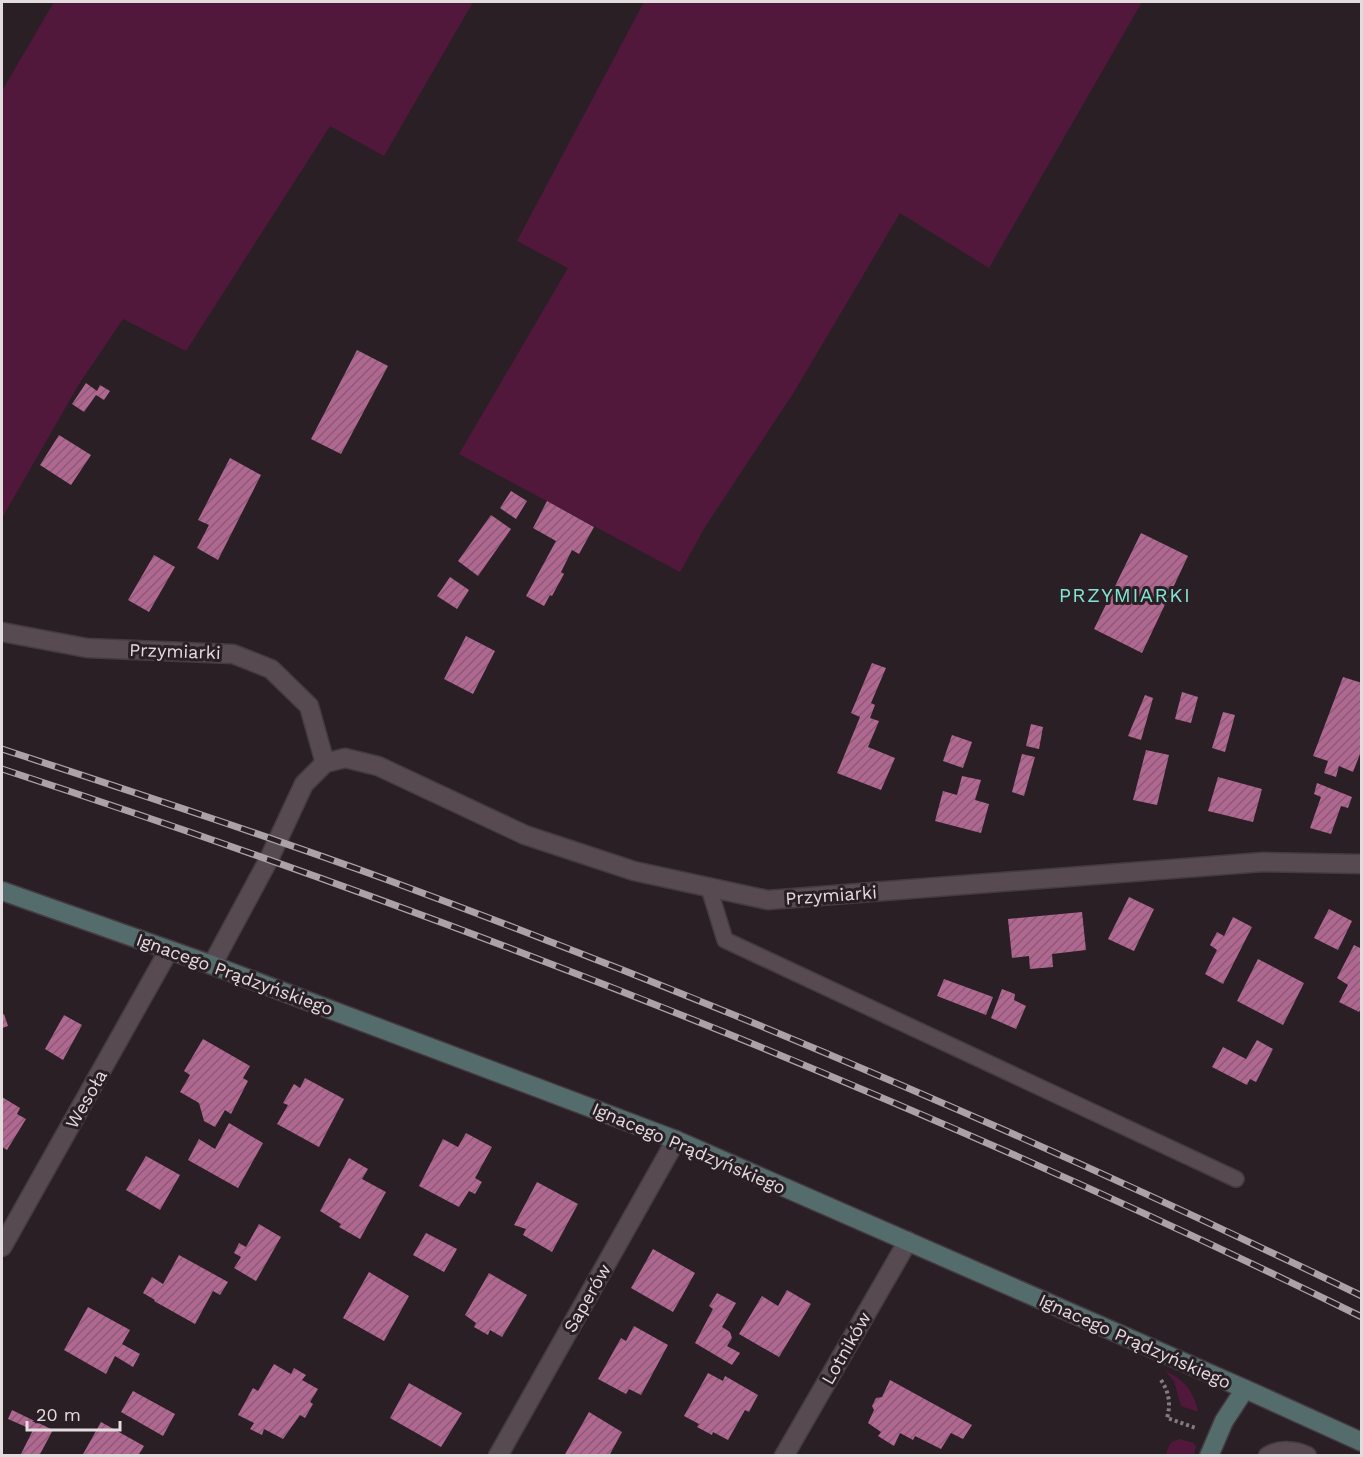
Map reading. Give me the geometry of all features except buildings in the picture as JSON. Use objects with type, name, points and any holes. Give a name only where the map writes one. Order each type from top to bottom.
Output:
[{"type":"street","name":"Przymiarki","points":[[2,632],[87,648],[233,654],[271,669],[309,706],[325,763],[345,758],[378,766],[525,835],[634,871],[768,900],[1263,862],[1362,864]]},
{"type":"street","points":[[212,965],[269,859],[304,784],[325,763]]},
{"type":"street","name":"Ignacego Prądzyńskiego","points":[[2,891],[212,965],[676,1140],[1362,1442]]},
{"type":"street","name":"Wesoła","points":[[2,1247],[169,950]]},
{"type":"street","name":"Saperów","points":[[498,1455],[676,1140]]},
{"type":"street","name":"Lotników","points":[[784,1455],[908,1241]]},
{"type":"street","points":[[1209,1455],[1224,1421],[1245,1389]]},
{"type":"street","points":[[1268,1455],[1287,1451],[1307,1455]]},
{"type":"lane","points":[[709,888],[725,940],[1236,1179]]},
{"type":"path","points":[[1151,1376],[1162,1380],[1166,1389],[1170,1405],[1167,1418],[1195,1428]]},
{"type":"shaded area","points":[[54,2],[473,2],[384,156],[330,126],[186,351],[123,319],[79,384],[2,518],[2,91]]},
{"type":"shaded area","points":[[644,2],[1142,2],[989,268],[900,213],[794,392],[705,527],[680,572],[459,454],[568,268],[517,241]]},
{"type":"shaded area","points":[[1165,1371],[1178,1378],[1187,1387],[1194,1398],[1198,1412],[1181,1406],[1174,1381]]},
{"type":"shaded area","points":[[1180,1439],[1196,1446],[1194,1455],[1166,1455],[1170,1444]]},
{"type":"railway","points":[[2,749],[338,862],[633,974],[1000,1128],[1362,1296]]},
{"type":"railway","points":[[2,769],[349,888],[691,1019],[1029,1162],[1362,1317]]},
{"type":"district","name":"PRZYMIARKI","points":[[1125,595]]}]
